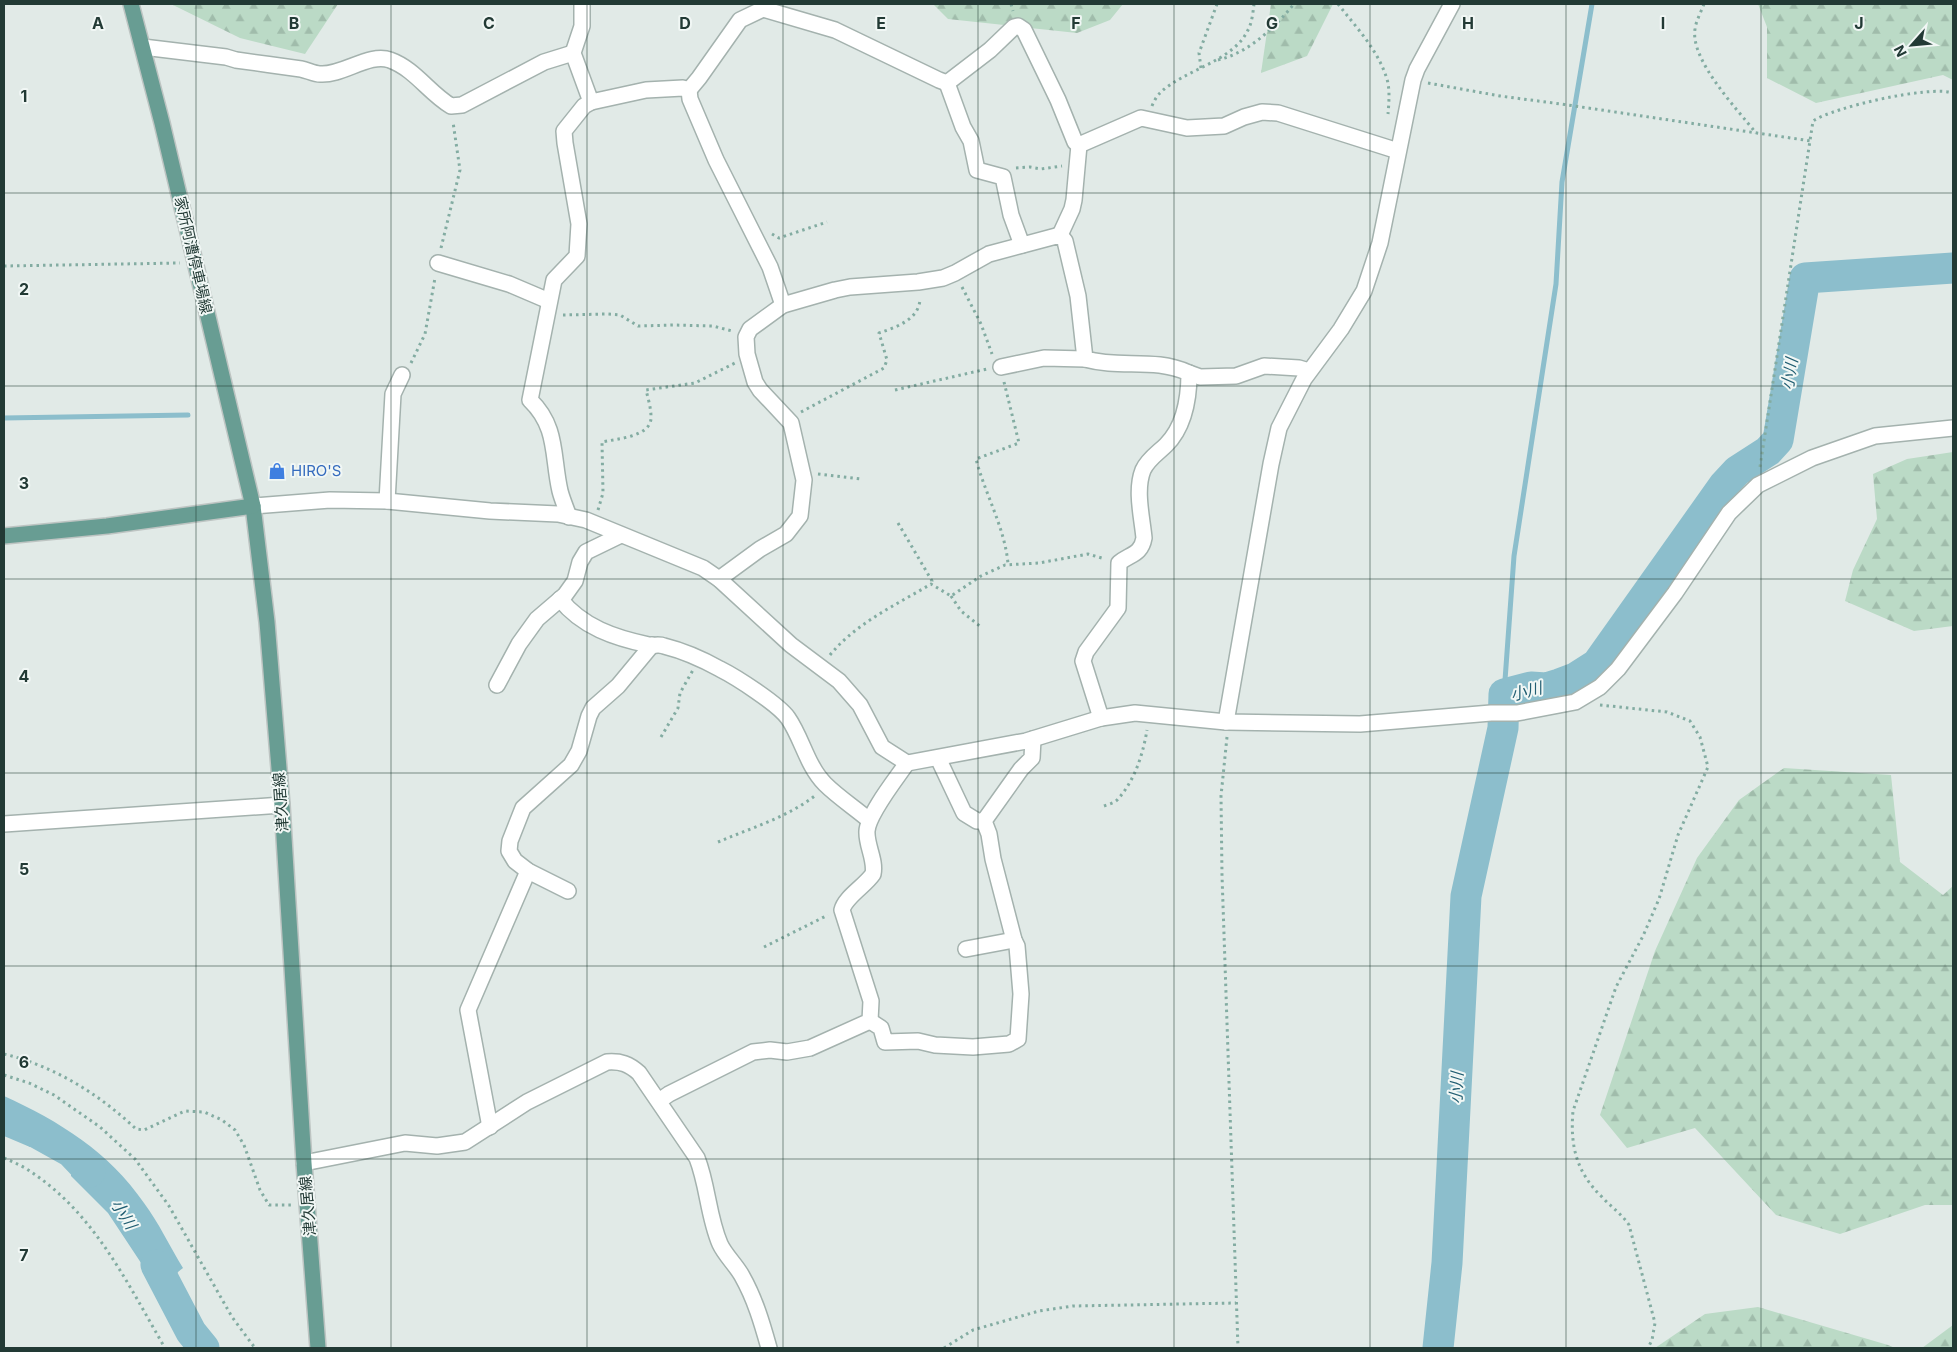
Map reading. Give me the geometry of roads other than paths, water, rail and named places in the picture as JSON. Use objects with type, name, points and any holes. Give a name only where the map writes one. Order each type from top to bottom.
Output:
[{"type":"main road","name":"家所阿漕停車場線","points":[[131,4],[253,506]]},
{"type":"main road","points":[[4,536],[106,526],[253,506]]},
{"type":"main road","name":"津久居線","points":[[253,506],[267,622],[282,805],[304,1163],[318,1348]]},
{"type":"street","points":[[582,4],[582,26],[573,54],[591,102]]},
{"type":"street","points":[[1227,722],[1271,464],[1279,428],[1309,371],[1340,329],[1364,291],[1380,243],[1416,69],[1452,4]]},
{"type":"street","points":[[688,90],[699,78],[740,20],[763,6],[835,30],[947,83],[963,127],[972,141],[977,170],[1002,177],[1011,215],[1022,245]]},
{"type":"street","points":[[947,83],[1018,26],[1024,30],[1058,100],[1075,142],[1079,145]]},
{"type":"street","points":[[143,48],[226,57],[307,70],[320,74],[335,72],[380,58],[389,59],[422,80],[434,93],[451,106],[462,105],[544,62],[573,54]]},
{"type":"street","points":[[569,516],[560,489],[556,454],[548,426],[537,407],[530,400],[554,280],[577,256],[578,218],[564,131],[584,106],[591,102],[646,90],[683,88],[688,90]]},
{"type":"street","points":[[688,90],[716,160],[770,266],[783,305]]},
{"type":"street","points":[[1079,145],[1141,118],[1187,128],[1224,126],[1244,117],[1262,112],[1278,113],[1398,151]]},
{"type":"street","points":[[1060,236],[1072,210],[1079,145]]},
{"type":"street","points":[[719,579],[760,549],[786,534],[800,516],[804,480],[791,423],[760,390],[755,382],[748,359],[748,334],[750,329],[783,305],[850,287],[918,282],[943,278],[990,254],[1060,236]]},
{"type":"street","points":[[1060,236],[1065,241],[1078,296],[1085,359]]},
{"type":"street","points":[[438,263],[510,284],[549,305]]},
{"type":"street","points":[[998,367],[1044,358],[1085,359],[1117,363],[1157,363],[1176,367],[1200,377],[1236,376],[1264,366],[1299,368],[1309,371]]},
{"type":"street","points":[[1101,718],[1083,661],[1086,652],[1118,608],[1119,563],[1140,551],[1143,545],[1140,494],[1143,469],[1173,437],[1182,422],[1187,403],[1189,373]]},
{"type":"street","points":[[387,501],[393,394],[402,376]]},
{"type":"street","points":[[253,506],[330,500],[387,501],[569,516],[594,524],[704,568],[719,579],[791,645],[839,681],[860,705],[882,747],[907,763],[1033,739],[1101,718],[1135,713],[1227,722],[1360,724],[1491,713],[1518,713],[1575,702],[1600,687],[1618,669],[1675,593],[1729,513],[1758,485],[1812,458],[1875,436],[1953,428]]},
{"type":"street","points":[[497,685],[519,644],[536,619],[565,596],[575,581],[580,562],[586,552],[621,535]]},
{"type":"street","points":[[560,599],[572,613],[592,627],[652,645],[661,645],[685,652],[720,669],[744,684],[787,716],[824,784],[870,820]]},
{"type":"street","points":[[568,891],[528,871],[515,861],[509,851],[510,841],[522,808],[571,765],[583,740],[588,716],[618,686],[652,645]]},
{"type":"street","points":[[984,821],[1021,769],[1032,758],[1033,739]]},
{"type":"street","points":[[938,758],[964,812],[977,821],[984,821]]},
{"type":"street","points":[[870,1021],[871,1001],[842,907],[874,874],[874,865],[867,840],[870,820],[907,763]]},
{"type":"street","points":[[4,824],[282,805]]},
{"type":"street","points":[[870,1021],[881,1028],[885,1042],[918,1041],[935,1045],[973,1046],[1013,1043],[1018,1039],[1021,994],[1018,946],[1014,940],[993,859],[989,834],[984,821]]},
{"type":"street","points":[[490,1127],[468,1010],[528,871]]},
{"type":"street","points":[[966,949],[1014,940]]},
{"type":"street","points":[[659,1102],[669,1094],[753,1052],[770,1050],[787,1052],[810,1048],[870,1021]]},
{"type":"street","points":[[304,1163],[405,1143],[437,1146],[455,1145],[465,1142],[527,1102],[607,1062],[617,1061],[629,1065],[639,1073],[697,1158],[703,1172],[714,1224],[721,1246],[742,1275],[757,1306],[769,1348]]},
{"type":"water","points":[[4,1096],[44,1116],[82,1140],[115,1168],[130,1185],[155,1219],[183,1268],[175,1276],[173,1296],[189,1331],[202,1348],[192,1348],[151,1278],[108,1213],[71,1176],[71,1164],[58,1145],[46,1137],[40,1136],[34,1139],[30,1147],[4,1136]]},
{"type":"waterway","points":[[1504,694],[1514,556],[1556,284],[1562,182],[1592,4]]},
{"type":"waterway","name":"小川","points":[[1438,1348],[1447,1263],[1466,896],[1503,728],[1504,694],[1531,687],[1546,688],[1559,684],[1575,678],[1597,664],[1724,485],[1737,471],[1768,451],[1778,440],[1805,278],[1953,268]]},
{"type":"waterway","points":[[4,418],[188,415]]},
{"type":"waterway","name":"小川","points":[[4,1120],[19,1123],[71,1152],[90,1172]]},
{"type":"waterway","name":"小川","points":[[156,1265],[191,1332],[204,1348]]},
{"type":"place","name":"HIRO'S","points":[[277,471]]}]
